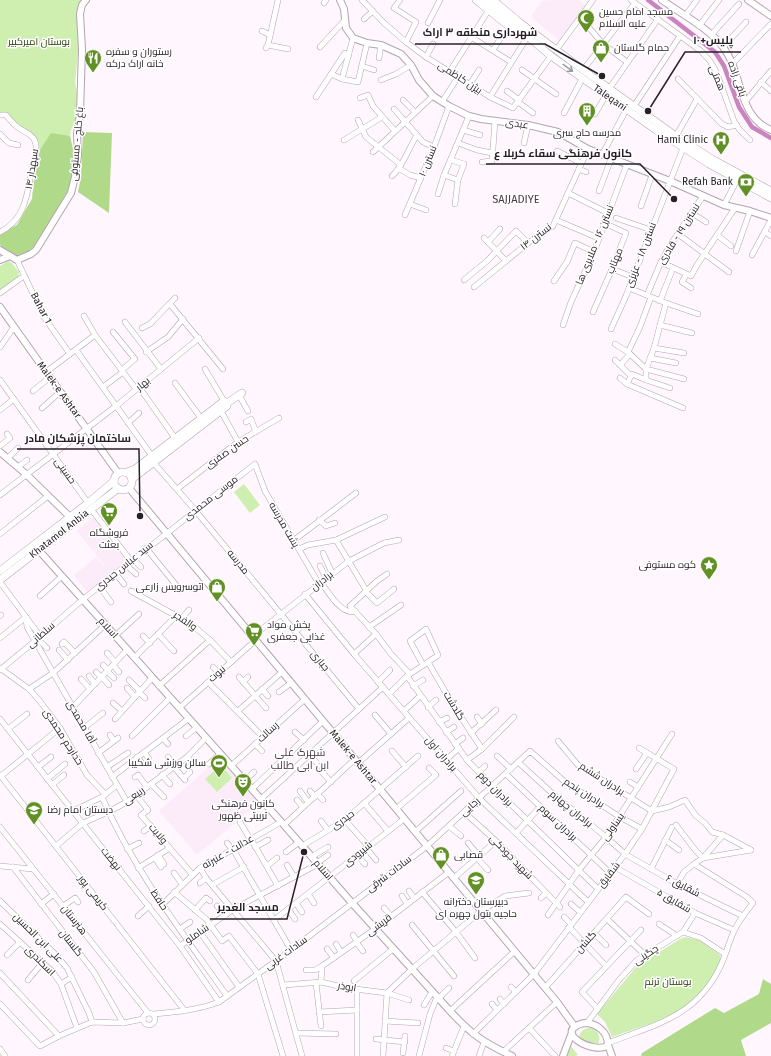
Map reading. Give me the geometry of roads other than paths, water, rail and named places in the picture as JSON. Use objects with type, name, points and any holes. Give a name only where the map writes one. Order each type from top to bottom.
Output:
[{"type":"main road","points":[[476,0],[506,26],[531,38]]},
{"type":"main road","points":[[484,0],[517,24]]},
{"type":"main road","points":[[493,0],[517,24]]},
{"type":"main road","points":[[500,0],[522,20],[531,38]]},
{"type":"main road","name":"Taleqani","points":[[517,24],[531,38],[583,70],[626,110],[683,148],[771,198]]},
{"type":"main road","name":"Taleqani","points":[[554,53],[582,79],[634,106],[676,136],[708,156],[771,191]]},
{"type":"main road","points":[[225,402],[227,406],[221,411],[152,459],[135,469],[118,473],[115,476],[114,481],[116,486],[124,490],[129,488],[132,484],[132,479],[152,459],[175,438],[225,402],[241,394]]},
{"type":"main road","points":[[127,472],[132,479]]},
{"type":"main road","name":"Khatamol Anbia","points":[[0,571],[36,547],[90,506],[114,481]]},
{"type":"main road","name":"Khatamol Anbia","points":[[0,581],[70,517],[120,489]]},
{"type":"street","name":"باغ خلج - مستوفی","points":[[17,260],[31,254],[41,243],[71,194],[78,155],[77,134],[80,114],[82,49],[80,14],[82,5],[86,0]]},
{"type":"street","points":[[278,0],[267,46],[288,49]]},
{"type":"street","points":[[340,0],[344,9],[346,28],[353,38],[342,79]]},
{"type":"street","name":"بیژن کاظمی","points":[[362,0],[406,42],[426,57],[490,97],[513,108],[518,101]]},
{"type":"street","points":[[400,0],[394,8],[416,22],[406,42]]},
{"type":"street","points":[[428,23],[440,0]]},
{"type":"street","points":[[518,101],[592,0]]},
{"type":"street","name":"باقی زاده","points":[[662,0],[670,2],[685,16],[711,35],[723,47],[733,63],[744,102],[757,121],[764,127],[771,130]]},
{"type":"street","points":[[685,16],[697,0]]},
{"type":"street","points":[[699,26],[719,0]]},
{"type":"street","points":[[749,0],[771,16]]},
{"type":"street","points":[[583,70],[633,2]]},
{"type":"street","name":"همتی","points":[[633,2],[701,51],[710,61],[716,71],[730,111],[737,125],[750,140]]},
{"type":"street","points":[[711,35],[739,4]]},
{"type":"street","points":[[364,20],[373,11]]},
{"type":"street","points":[[450,71],[488,11]]},
{"type":"street","points":[[580,17],[603,44],[628,62]]},
{"type":"street","points":[[320,47],[345,20]]},
{"type":"street","points":[[595,114],[607,92],[658,20]]},
{"type":"street","points":[[723,47],[746,22]]},
{"type":"street","points":[[733,63],[771,24]]},
{"type":"street","points":[[262,31],[270,34]]},
{"type":"street","points":[[634,106],[680,36]]},
{"type":"street","points":[[471,37],[511,62]]},
{"type":"street","name":"عبدی","points":[[353,38],[367,43],[381,45],[401,54],[411,64],[419,80],[433,96],[469,116],[528,125],[558,132],[588,149],[724,205],[750,211],[771,219]]},
{"type":"street","points":[[490,97],[511,62],[531,38]]},
{"type":"street","points":[[493,50],[500,39]]},
{"type":"street","points":[[331,74],[342,79],[358,82],[367,43]]},
{"type":"street","points":[[426,57],[433,44]]},
{"type":"street","points":[[379,58],[381,45]]},
{"type":"street","points":[[316,97],[345,54],[349,55]]},
{"type":"street","points":[[381,80],[396,74],[411,64]]},
{"type":"street","points":[[362,66],[374,70]]},
{"type":"street","points":[[470,84],[479,70]]},
{"type":"street","points":[[522,70],[556,94]]},
{"type":"street","points":[[744,102],[771,71]]},
{"type":"street","points":[[442,102],[458,77]]},
{"type":"street","points":[[564,113],[582,79]]},
{"type":"street","points":[[678,79],[722,124],[728,126],[737,125]]},
{"type":"street","points":[[761,82],[771,91]]},
{"type":"street","points":[[507,91],[533,113]]},
{"type":"street","points":[[360,98],[368,95],[373,106],[395,131]]},
{"type":"street","points":[[373,152],[433,96]]},
{"type":"street","points":[[676,136],[697,99]]},
{"type":"street","points":[[403,100],[415,112]]},
{"type":"street","name":"نسترن ۱۰","points":[[405,214],[434,147],[449,106]]},
{"type":"street","points":[[394,109],[423,142],[434,147]]},
{"type":"street","points":[[602,155],[626,110]]},
{"type":"street","name":"سپهدار ۱۴","points":[[0,115],[6,115],[16,125],[29,134],[33,138],[36,145],[36,153],[28,193],[23,208],[12,225],[0,232]]},
{"type":"street","points":[[344,140],[382,116]]},
{"type":"street","points":[[438,194],[444,175],[469,116]]},
{"type":"street","points":[[358,120],[366,137],[410,175],[421,178]]},
{"type":"street","points":[[482,162],[492,161],[495,121]]},
{"type":"street","points":[[524,143],[528,125]]},
{"type":"street","points":[[463,130],[480,136]]},
{"type":"street","points":[[0,134],[9,143],[18,145]]},
{"type":"street","points":[[392,176],[400,167],[417,135]]},
{"type":"street","points":[[458,143],[477,150],[492,153]]},
{"type":"street","name":"نسترن ۱۸ - عزیزی","points":[[611,329],[629,288],[683,148]]},
{"type":"street","name":"نسترن ۱۴","points":[[474,287],[528,243],[553,226],[588,149]]},
{"type":"street","points":[[557,151],[580,166],[586,172]]},
{"type":"street","points":[[599,191],[612,159]]},
{"type":"street","points":[[451,160],[464,164],[458,180],[455,204]]},
{"type":"street","name":"نسترن ۱۶ - ملایری ها","points":[[563,325],[571,302],[594,252],[627,164]]},
{"type":"street","points":[[444,175],[458,180]]},
{"type":"street","points":[[641,206],[652,175]]},
{"type":"street","points":[[724,205],[737,180]]},
{"type":"street","points":[[568,193],[608,213]]},
{"type":"street","name":"نسترن ۱۹ - قادری","points":[[620,365],[629,353],[640,327],[661,262],[703,196]]},
{"type":"street","points":[[410,204],[426,210]]},
{"type":"street","points":[[691,288],[682,282],[697,265],[735,208]]},
{"type":"street","points":[[736,251],[750,211]]},
{"type":"street","points":[[692,213],[706,222]]},
{"type":"street","points":[[616,218],[651,230]]},
{"type":"street","points":[[752,255],[771,219]]},
{"type":"street","points":[[556,220],[598,238]]},
{"type":"street","name":"مهتاب","points":[[593,312],[626,233],[604,223]]},
{"type":"street","points":[[500,229],[486,240],[506,261]]},
{"type":"street","points":[[464,280],[516,232],[528,243]]},
{"type":"street","points":[[765,232],[771,236]]},
{"type":"street","points":[[678,234],[704,255],[729,272]]},
{"type":"street","points":[[717,235],[731,246]]},
{"type":"street","points":[[554,281],[567,262],[575,243],[594,252]]},
{"type":"street","points":[[0,250],[17,260]]},
{"type":"street","points":[[0,260],[10,256]]},
{"type":"street","name":"Bahar 1","points":[[17,260],[44,317],[70,354]]},
{"type":"street","points":[[661,262],[688,276]]},
{"type":"street","points":[[660,300],[673,268]]},
{"type":"street","points":[[612,269],[633,277]]},
{"type":"street","points":[[0,293],[21,278]]},
{"type":"street","points":[[629,288],[698,314]]},
{"type":"street","points":[[142,328],[150,324],[175,298]]},
{"type":"street","points":[[646,380],[646,369],[654,348],[666,303]]},
{"type":"street","points":[[170,304],[223,369]]},
{"type":"street","name":"Malek-e Ashtar","points":[[0,307],[118,473]]},
{"type":"street","points":[[84,316],[95,335],[175,438]]},
{"type":"street","points":[[146,352],[168,337],[183,319]]},
{"type":"street","points":[[125,322],[146,352],[161,369]]},
{"type":"street","points":[[660,326],[692,333]]},
{"type":"street","points":[[0,347],[14,327]]},
{"type":"street","points":[[103,387],[135,359],[113,332]]},
{"type":"street","points":[[33,391],[48,374],[70,354],[95,335]]},
{"type":"street","name":"بهار","points":[[0,495],[52,453],[116,406],[199,338]]},
{"type":"street","points":[[614,344],[629,353],[646,369],[684,379]]},
{"type":"street","points":[[654,348],[684,353]]},
{"type":"street","name":"مدرسه","points":[[76,350],[152,459],[280,614]]},
{"type":"street","points":[[650,358],[676,363]]},
{"type":"street","points":[[615,360],[631,376]]},
{"type":"street","points":[[204,369],[225,402]]},
{"type":"street","points":[[639,377],[646,369]]},
{"type":"street","points":[[631,376],[632,374],[670,388]]},
{"type":"street","points":[[627,384],[631,376]]},
{"type":"street","points":[[620,378],[627,384],[683,408]]},
{"type":"street","name":"حسینی","points":[[0,380],[90,506],[132,560],[141,568]]},
{"type":"street","points":[[175,384],[201,418]]},
{"type":"street","points":[[42,408],[60,392]]},
{"type":"street","points":[[241,394],[248,411]]},
{"type":"street","points":[[0,410],[14,399]]},
{"type":"street","points":[[221,411],[238,442]]},
{"type":"street","points":[[128,423],[140,413]]},
{"type":"street","name":"حسن صفری","points":[[177,489],[238,442],[279,418]]},
{"type":"street","points":[[246,422],[251,419],[256,432]]},
{"type":"street","points":[[0,446],[10,438],[7,434]]},
{"type":"street","points":[[8,458],[18,448]]},
{"type":"street","points":[[0,452],[26,474],[70,517]]},
{"type":"street","points":[[18,468],[27,460]]},
{"type":"street","name":"موسی محمدی","points":[[166,532],[255,464]]},
{"type":"street","name":"پشت مدرسه","points":[[255,464],[265,492],[298,549],[320,583]]},
{"type":"street","name":"Malek-e Ashtar","points":[[129,488],[557,1002],[574,1030],[573,1041],[577,1049]]},
{"type":"street","points":[[293,540],[356,493]]},
{"type":"street","points":[[0,534],[48,496]]},
{"type":"street","points":[[298,549],[308,545],[336,540],[385,517]]},
{"type":"street","points":[[319,520],[326,526],[335,523]]},
{"type":"street","name":"سید عباس حیدری","points":[[82,600],[166,532]]},
{"type":"street","points":[[336,540],[366,591],[377,603],[394,589]]},
{"type":"street","name":"برادران","points":[[254,638],[280,614],[349,561],[384,543],[399,540]]},
{"type":"street","name":"اسلام","points":[[36,547],[432,992],[473,1034],[484,1042],[512,1056]]},
{"type":"street","points":[[146,548],[180,590]]},
{"type":"street","points":[[323,553],[332,573]]},
{"type":"street","points":[[126,565],[136,574]]},
{"type":"street","points":[[320,566],[326,578]]},
{"type":"street","points":[[115,573],[124,584]]},
{"type":"street","points":[[366,591],[376,581],[387,574]]},
{"type":"street","points":[[40,596],[62,576]]},
{"type":"street","points":[[0,581],[26,616],[38,639],[47,648]]},
{"type":"street","name":"برادران دوم","points":[[320,583],[336,602],[347,612],[351,613],[355,611]]},
{"type":"street","points":[[99,586],[111,602]]},
{"type":"street","name":"والفجر","points":[[131,591],[191,624],[210,640],[231,662]]},
{"type":"street","name":"برادران دوم","points":[[366,591],[350,606],[376,634],[409,675],[420,696],[467,760],[598,889]]},
{"type":"street","name":"برادران اول","points":[[305,594],[354,654],[479,798],[588,902]]},
{"type":"street","name":"سلطانی","points":[[0,669],[38,639],[82,600]]},
{"type":"street","points":[[369,627],[401,605]]},
{"type":"street","points":[[134,658],[158,634],[189,610]]},
{"type":"street","points":[[115,636],[139,614]]},
{"type":"street","name":"جباری","points":[[280,614],[359,709]]},
{"type":"street","points":[[0,638],[26,616]]},
{"type":"street","points":[[29,689],[53,673],[105,624]]},
{"type":"street","points":[[295,632],[303,625]]},
{"type":"street","points":[[389,694],[409,675],[438,655],[426,630],[410,641],[423,665]]},
{"type":"street","points":[[158,634],[169,642],[174,651]]},
{"type":"street","points":[[354,654],[376,634]]},
{"type":"street","points":[[143,636],[150,643]]},
{"type":"street","name":"نبوت","points":[[179,708],[231,662],[254,638]]},
{"type":"street","name":"آقا محمدی","points":[[38,639],[53,673],[127,802]]},
{"type":"street","points":[[159,686],[210,640]]},
{"type":"street","points":[[62,644],[64,642],[75,653]]},
{"type":"street","points":[[59,650],[68,660]]},
{"type":"street","points":[[73,708],[127,650]]},
{"type":"street","points":[[107,653],[119,672]]},
{"type":"street","name":"گلدشت","points":[[428,662],[453,705],[482,749]]},
{"type":"street","points":[[103,665],[114,678]]},
{"type":"street","points":[[213,667],[219,673]]},
{"type":"street","name":"خدارحم محمدی","points":[[0,669],[29,689],[60,728],[88,775],[104,795]]},
{"type":"street","points":[[378,682],[390,670]]},
{"type":"street","points":[[96,672],[109,685]]},
{"type":"street","points":[[238,711],[282,672]]},
{"type":"street","points":[[89,676],[95,684]]},
{"type":"street","points":[[238,677],[266,708]]},
{"type":"street","points":[[243,682],[248,677]]},
{"type":"street","points":[[115,719],[152,678]]},
{"type":"street","points":[[81,679],[90,689]]},
{"type":"street","points":[[129,680],[145,698]]},
{"type":"street","points":[[414,686],[423,680]]},
{"type":"street","points":[[208,682],[263,737]]},
{"type":"street","points":[[280,692],[291,683]]},
{"type":"street","points":[[261,799],[383,687]]},
{"type":"street","points":[[127,688],[135,697]]},
{"type":"street","points":[[262,689],[268,696]]},
{"type":"street","points":[[404,711],[420,696]]},
{"type":"street","points":[[132,736],[170,698]]},
{"type":"street","name":"رسالت","points":[[231,766],[304,699]]},
{"type":"street","points":[[428,706],[436,700]]},
{"type":"street","points":[[113,703],[122,711]]},
{"type":"street","points":[[471,733],[496,710]]},
{"type":"street","points":[[84,728],[103,713]]},
{"type":"street","points":[[8,729],[27,714]]},
{"type":"street","points":[[375,715],[391,734]]},
{"type":"street","points":[[477,717],[482,724]]},
{"type":"street","points":[[467,760],[482,749],[514,717]]},
{"type":"street","points":[[283,823],[409,718]]},
{"type":"street","points":[[439,722],[447,718]]},
{"type":"street","name":"نهضت","points":[[0,719],[180,946],[219,1002]]},
{"type":"street","points":[[112,777],[188,719]]},
{"type":"street","points":[[252,789],[323,721]]},
{"type":"street","points":[[446,732],[454,727]]},
{"type":"street","points":[[0,784],[2,777],[60,728]]},
{"type":"street","points":[[186,736],[196,728]]},
{"type":"street","points":[[296,732],[304,740]]},
{"type":"street","name":"یساولی","points":[[548,915],[558,905],[569,884],[620,817],[672,734]]},
{"type":"street","points":[[98,753],[116,739],[110,735]]},
{"type":"street","points":[[163,738],[168,744]]},
{"type":"street","name":"ربیعی","points":[[56,846],[83,823],[127,802],[187,757],[206,738]]},
{"type":"street","points":[[446,760],[463,738]]},
{"type":"street","name":"برادران ششم","points":[[558,741],[578,765],[652,811]]},
{"type":"street","points":[[255,744],[262,750]]},
{"type":"street","points":[[639,748],[656,758]]},
{"type":"street","points":[[392,751],[406,767]]},
{"type":"street","points":[[144,752],[149,759]]},
{"type":"street","name":"رجایی","points":[[427,846],[530,752]]},
{"type":"street","name":"برادران پنجم","points":[[530,752],[564,781],[620,817],[642,829]]},
{"type":"street","points":[[107,767],[128,753]]},
{"type":"street","points":[[636,769],[647,753]]},
{"type":"street","points":[[209,764],[220,754]]},
{"type":"street","points":[[309,754],[317,762]]},
{"type":"street","points":[[380,790],[418,756]]},
{"type":"street","points":[[497,756],[511,769]]},
{"type":"street","points":[[38,767],[51,757]]},
{"type":"street","points":[[137,757],[142,763]]},
{"type":"street","points":[[168,757],[184,779],[190,772]]},
{"type":"street","points":[[187,757],[193,764]]},
{"type":"street","name":"شقایق","points":[[473,1034],[534,974],[625,854],[642,829],[674,769],[656,758]]},
{"type":"street","name":"برادران چهارم","points":[[518,762],[553,794],[625,854]]},
{"type":"street","points":[[47,778],[65,764]]},
{"type":"street","points":[[479,772],[485,766]]},
{"type":"street","points":[[396,809],[436,775],[430,768]]},
{"type":"street","points":[[321,771],[331,782]]},
{"type":"street","points":[[245,781],[254,772]]},
{"type":"street","name":"برادران سوم","points":[[506,774],[610,873]]},
{"type":"street","points":[[52,785],[64,775]]},
{"type":"street","points":[[135,777],[138,775],[164,797]]},
{"type":"street","points":[[162,775],[170,784]]},
{"type":"street","name":"کریمی پور","points":[[2,777],[185,1011]]},
{"type":"street","points":[[630,782],[638,787]]},
{"type":"street","points":[[73,811],[104,795],[117,785]]},
{"type":"street","name":"حیدری","points":[[286,852],[345,820],[380,790]]},
{"type":"street","points":[[300,791],[308,802]]},
{"type":"street","points":[[310,791],[323,800]]},
{"type":"street","points":[[415,832],[461,791]]},
{"type":"street","name":"حافظ","points":[[104,795],[108,812],[138,868],[227,996]]},
{"type":"street","name":"ولایت","points":[[136,795],[148,810],[141,815],[192,874]]},
{"type":"street","points":[[297,800],[303,807]]},
{"type":"street","points":[[652,811],[670,807],[685,800],[696,816],[705,823],[712,832],[723,835],[751,850],[703,858]]},
{"type":"street","points":[[364,803],[388,831]]},
{"type":"street","points":[[516,832],[540,807]]},
{"type":"street","name":"شهید جودکی","points":[[464,812],[496,841],[558,905]]},
{"type":"street","name":"شیرودی","points":[[274,920],[330,878],[404,818]]},
{"type":"street","points":[[345,820],[376,860]]},
{"type":"street","points":[[321,821],[328,830]]},
{"type":"street","points":[[240,822],[278,886]]},
{"type":"street","name":"عدالت - عنبرته","points":[[162,904],[200,868],[250,839],[283,823]]},
{"type":"street","name":"هنرستان","points":[[0,826],[148,1013]]},
{"type":"street","points":[[144,831],[151,826]]},
{"type":"street","points":[[449,826],[461,836]]},
{"type":"street","points":[[650,869],[674,826],[703,858]]},
{"type":"street","points":[[677,884],[684,872],[703,858],[723,835]]},
{"type":"street","points":[[255,847],[268,840]]},
{"type":"street","points":[[665,840],[679,850]]},
{"type":"street","points":[[454,878],[496,841]]},
{"type":"street","points":[[127,849],[139,843]]},
{"type":"street","points":[[227,843],[244,867],[291,950]]},
{"type":"street","points":[[468,843],[488,870]]},
{"type":"street","name":"سادات شرقی","points":[[352,903],[427,846]]},
{"type":"street","points":[[311,857],[328,847]]},
{"type":"street","points":[[138,868],[170,848]]},
{"type":"street","name":"شقایق ۶","points":[[625,854],[677,884],[743,916]]},
{"type":"street","name":"شاملو","points":[[180,946],[234,909],[294,877],[328,855]]},
{"type":"street","points":[[358,855],[365,864]]},
{"type":"street","points":[[157,857],[162,866]]},
{"type":"street","points":[[267,866],[277,858]]},
{"type":"street","points":[[599,1055],[606,1049],[608,1044],[673,1017],[689,1007],[704,993],[722,964],[734,930],[753,903],[747,897],[694,864]]},
{"type":"street","points":[[287,865],[294,877]]},
{"type":"street","points":[[0,866],[33,868]]},
{"type":"street","name":"گلستان","points":[[12,867],[94,972],[123,1023]]},
{"type":"street","points":[[212,885],[244,867]]},
{"type":"street","name":"شقایق ۵","points":[[615,867],[695,913],[734,930]]},
{"type":"street","points":[[200,868],[206,878],[276,960],[302,1056]]},
{"type":"street","points":[[174,872],[182,884]]},
{"type":"street","name":"قریشی","points":[[306,970],[314,970],[334,958],[449,872]]},
{"type":"street","points":[[200,883],[206,878]]},
{"type":"street","points":[[409,891],[414,898]]},
{"type":"street","points":[[174,892],[196,910],[211,925],[222,941],[229,936],[258,974],[284,1056]]},
{"type":"street","points":[[422,892],[456,932],[475,958]]},
{"type":"street","points":[[383,1056],[387,993],[412,969],[481,910],[505,896],[529,893]]},
{"type":"street","points":[[541,898],[546,893]]},
{"type":"street","points":[[41,904],[54,894]]},
{"type":"street","points":[[308,894],[314,903]]},
{"type":"street","points":[[402,896],[407,904]]},
{"type":"street","name":"گلشن","points":[[545,988],[626,897],[649,914]]},
{"type":"street","points":[[63,906],[76,898],[78,902]]},
{"type":"street","points":[[196,910],[206,898],[210,902]]},
{"type":"street","name":"علی ابن الحسین","points":[[0,901],[56,955],[67,968],[92,1022]]},
{"type":"street","points":[[296,903],[302,912]]},
{"type":"street","name":"سادات غربی","points":[[154,1014],[185,1011],[205,1007],[219,1002],[291,950],[352,903]]},
{"type":"street","points":[[571,904],[580,912]]},
{"type":"street","points":[[138,916],[149,906]]},
{"type":"street","points":[[217,906],[226,915]]},
{"type":"street","points":[[384,908],[391,916]]},
{"type":"street","points":[[288,909],[295,920]]},
{"type":"street","points":[[695,913],[683,932],[701,938],[725,954]]},
{"type":"street","points":[[564,917],[570,926],[606,966]]},
{"type":"street","points":[[607,919],[645,955]]},
{"type":"street","points":[[180,929],[190,922]]},
{"type":"street","points":[[412,924],[454,976]]},
{"type":"street","points":[[659,924],[677,936]]},
{"type":"street","name":"اسکندری","points":[[1,927],[43,962],[61,984],[77,1028]]},
{"type":"street","points":[[598,1009],[582,992],[640,930]]},
{"type":"street","points":[[200,932],[239,987]]},
{"type":"street","name":"چگینی","points":[[587,1023],[630,966],[683,932]]},
{"type":"street","points":[[594,933],[606,945]]},
{"type":"street","points":[[352,935],[363,951]]},
{"type":"street","points":[[7,955],[20,942]]},
{"type":"street","points":[[336,944],[341,952]]},
{"type":"street","points":[[327,949],[334,958]]},
{"type":"street","points":[[354,981],[374,960],[393,949]]},
{"type":"street","points":[[450,1011],[515,951]]},
{"type":"street","points":[[28,980],[43,962]]},
{"type":"street","points":[[321,1026],[319,983],[322,966]]},
{"type":"street","points":[[0,973],[59,1036]]},
{"type":"street","points":[[61,984],[72,977]]},
{"type":"street","name":"ابوذر","points":[[284,985],[319,983],[387,993],[409,1000]]},
{"type":"street","points":[[511,986],[516,992]]},
{"type":"street","points":[[419,1056],[430,1014],[438,998],[449,988]]},
{"type":"street","points":[[357,1056],[358,989]]},
{"type":"street","points":[[424,1005],[432,992]]},
{"type":"street","points":[[500,1000],[504,1004]]},
{"type":"street","points":[[503,1052],[557,1002]]},
{"type":"street","points":[[0,1004],[40,1046],[92,1022],[123,1023],[143,1019],[144,1015],[148,1013],[154,1014],[156,1020],[152,1025],[146,1024],[143,1019]]},
{"type":"street","points":[[492,1004],[497,1010]]},
{"type":"street","points":[[320,1012],[357,1010]]},
{"type":"street","points":[[385,1021],[418,1023]]},
{"type":"street","points":[[563,1056],[574,1030],[581,1024],[587,1023],[596,1025],[602,1030],[607,1037],[612,1056]]},
{"type":"street","points":[[446,1048],[453,1054],[464,1026]]},
{"type":"street","points":[[529,1028],[555,1056]]},
{"type":"street","points":[[296,1033],[336,1034]]},
{"type":"street","points":[[376,1039],[405,1039],[404,1053]]},
{"type":"street","points":[[479,1056],[484,1042]]},
{"type":"street","points":[[0,1049],[5,1056]]},
{"type":"waterway","points":[[648,0],[715,52],[724,66],[739,107],[752,127],[771,138]]},
{"type":"place","name":"مسجد امام حسین علیه السلام","points":[[586,33]]},
{"type":"place","name":"حمام گلستان","points":[[601,63]]},
{"type":"place","name":"رستوران و سفره خانه اراک درکه","points":[[93,73]]},
{"type":"place","name":"شهرداری منطقه ۳ اراک","points":[[602,76]]},
{"type":"place","name":"پلیس+۱۰","points":[[648,111]]},
{"type":"place","name":"مدرسه حاج سری","points":[[587,126]]},
{"type":"place","name":"Hami Clinic","points":[[721,155]]},
{"type":"place","name":"Refah Bank","points":[[746,197]]},
{"type":"place","name":"کانون فرهنگی سقاء کربلا ع","points":[[674,199]]},
{"type":"place","name":"ساختمان پزشکان مادر","points":[[140,516]]},
{"type":"place","name":"فروشگاه بعثت","points":[[109,526]]},
{"type":"place","name":"کوه مستوفی","points":[[709,580]]},
{"type":"place","name":"اتوسرویس زارعی","points":[[217,602]]},
{"type":"place","name":"پخش مواد غذایی جعفری","points":[[254,646]]},
{"type":"place","name":"سالن ورزشی شکیبا","points":[[219,778]]},
{"type":"place","name":"کانون فرهنگی تربیتی ظهور","points":[[243,797]]},
{"type":"place","name":"دبستان امام رضا","points":[[34,825]]},
{"type":"place","name":"مسجد الغدیر","points":[[304,852]]},
{"type":"place","name":"قصابی","points":[[441,870]]},
{"type":"place","name":"دبیرستان دخترانه حاجیه بتول چهره ای","points":[[476,895]]},
{"type":"district","name":"SAJJADIYE","points":[[516,199]]},
{"type":"district","name":"شهرک علی ابن ابی طالب","points":[[300,758]]},
{"type":"park label","name":"بوستان امیرکبیر","points":[[39,42]]},
{"type":"park label","name":"بوستان ترنم","points":[[668,982]]}]
